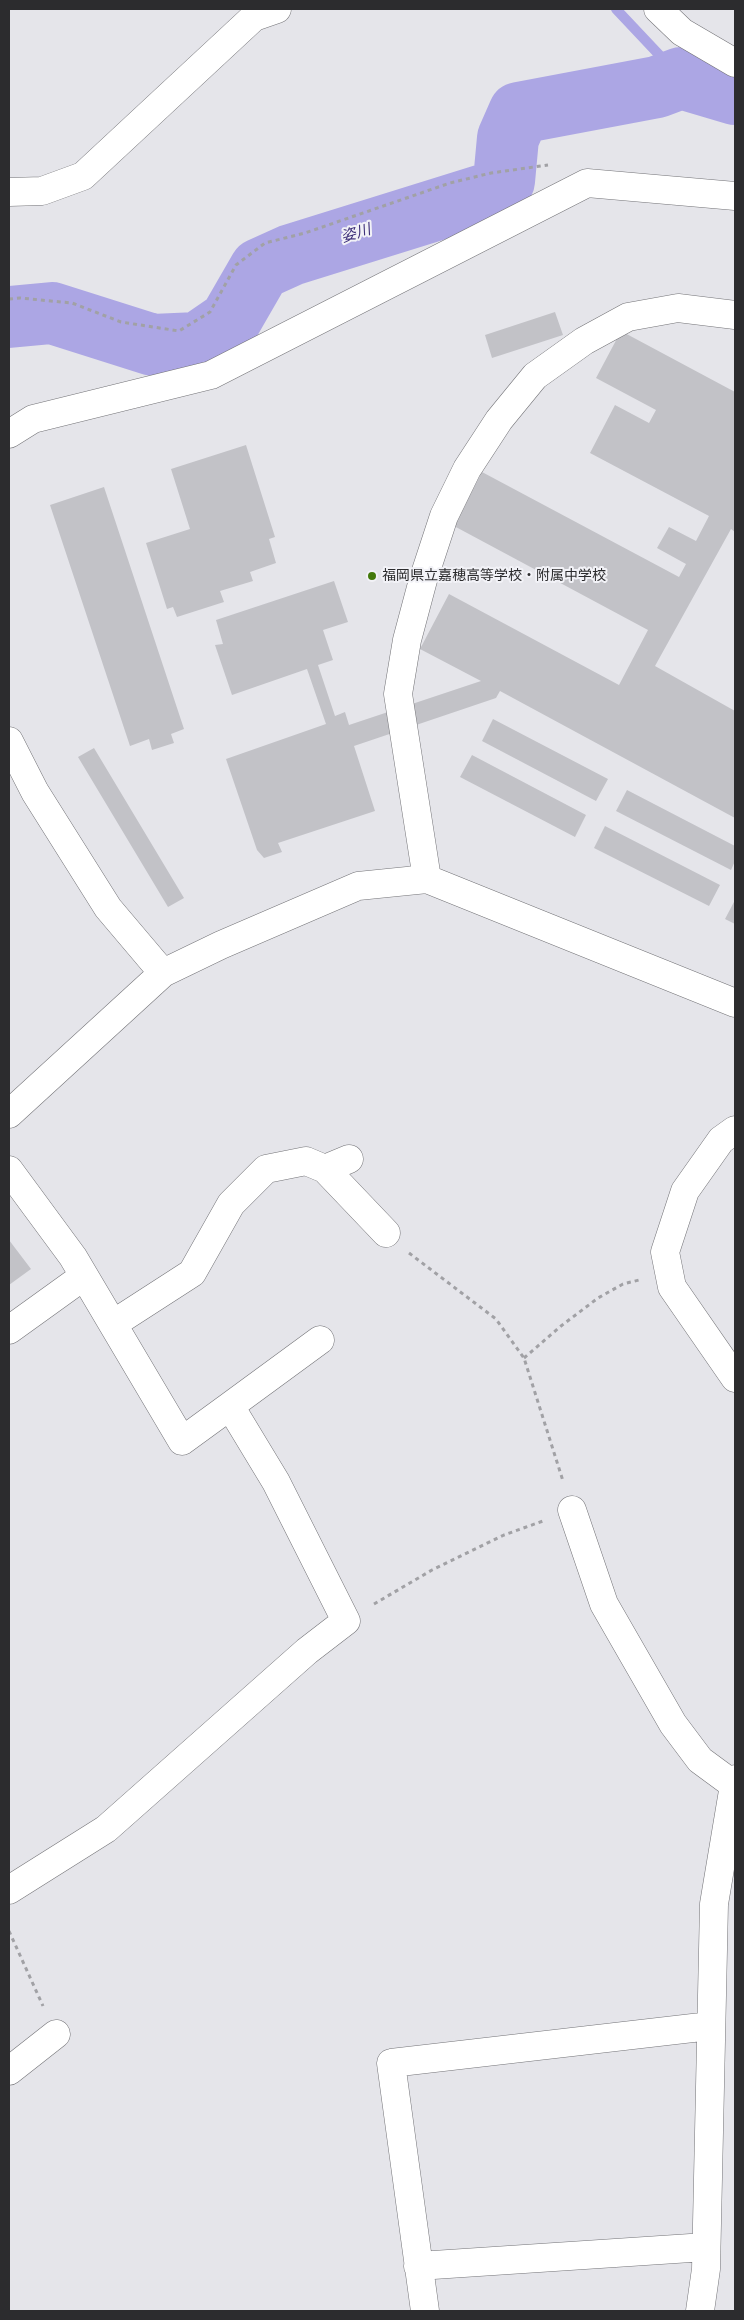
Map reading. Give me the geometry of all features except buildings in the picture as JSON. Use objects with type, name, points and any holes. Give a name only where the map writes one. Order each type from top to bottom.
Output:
[{"type":"street","points":[[9,192],[42,191],[83,176],[254,17],[277,9]]},
{"type":"street","points":[[658,9],[682,32],[735,63]]},
{"type":"street","points":[[9,434],[33,419],[211,375],[587,183],[735,196]]},
{"type":"street","points":[[427,879],[398,694],[407,640],[423,580],[444,516],[467,469],[499,420],[535,376],[584,341],[628,317],[678,308],[735,315]]},
{"type":"street","points":[[9,741],[35,792],[108,908],[163,973]]},
{"type":"street","points":[[9,1114],[163,973],[221,945],[358,886],[427,879],[735,1003]]},
{"type":"street","points":[[735,1130],[721,1140],[685,1191],[665,1252],[672,1287],[735,1378]]},
{"type":"street","points":[[113,1324],[192,1273],[231,1204],[266,1169],[306,1161],[337,1164],[386,1233]]},
{"type":"street","points":[[9,1170],[73,1257],[182,1441],[320,1340]]},
{"type":"street","points":[[9,1330],[84,1276]]},
{"type":"street","points":[[9,1890],[106,1829],[307,1650],[346,1621],[276,1482],[230,1406]]},
{"type":"street","points":[[572,1510],[604,1604],[673,1724],[700,1760],[735,1782],[714,1904],[706,2248],[700,2311]]},
{"type":"street","points":[[425,2311],[391,2063],[710,2026]]},
{"type":"street","points":[[9,2071],[56,2034]]},
{"type":"street","points":[[418,2266],[706,2248]]},
{"type":"path","points":[[9,299],[20,298],[72,303],[121,322],[179,331],[210,312],[236,265],[265,243],[305,233],[450,183],[516,169]]},
{"type":"path","points":[[346,1621],[432,1570],[496,1539],[572,1510],[524,1358],[496,1319],[421,1264],[386,1233]]},
{"type":"path","points":[[524,1358],[561,1326],[606,1293],[623,1284],[669,1273]]},
{"type":"path","points":[[9,1931],[56,2034]]},
{"type":"waterway","points":[[616,9],[681,78]]},
{"type":"waterway","name":"姿川","points":[[9,317],[52,313],[153,345],[198,343],[230,321],[260,269],[291,255],[490,193],[504,181],[508,138],[519,113],[657,87],[681,78],[735,94]]},
{"type":"place","name":"福岡県立嘉穂高等学校・附属中学校","points":[[372,576]]}]
